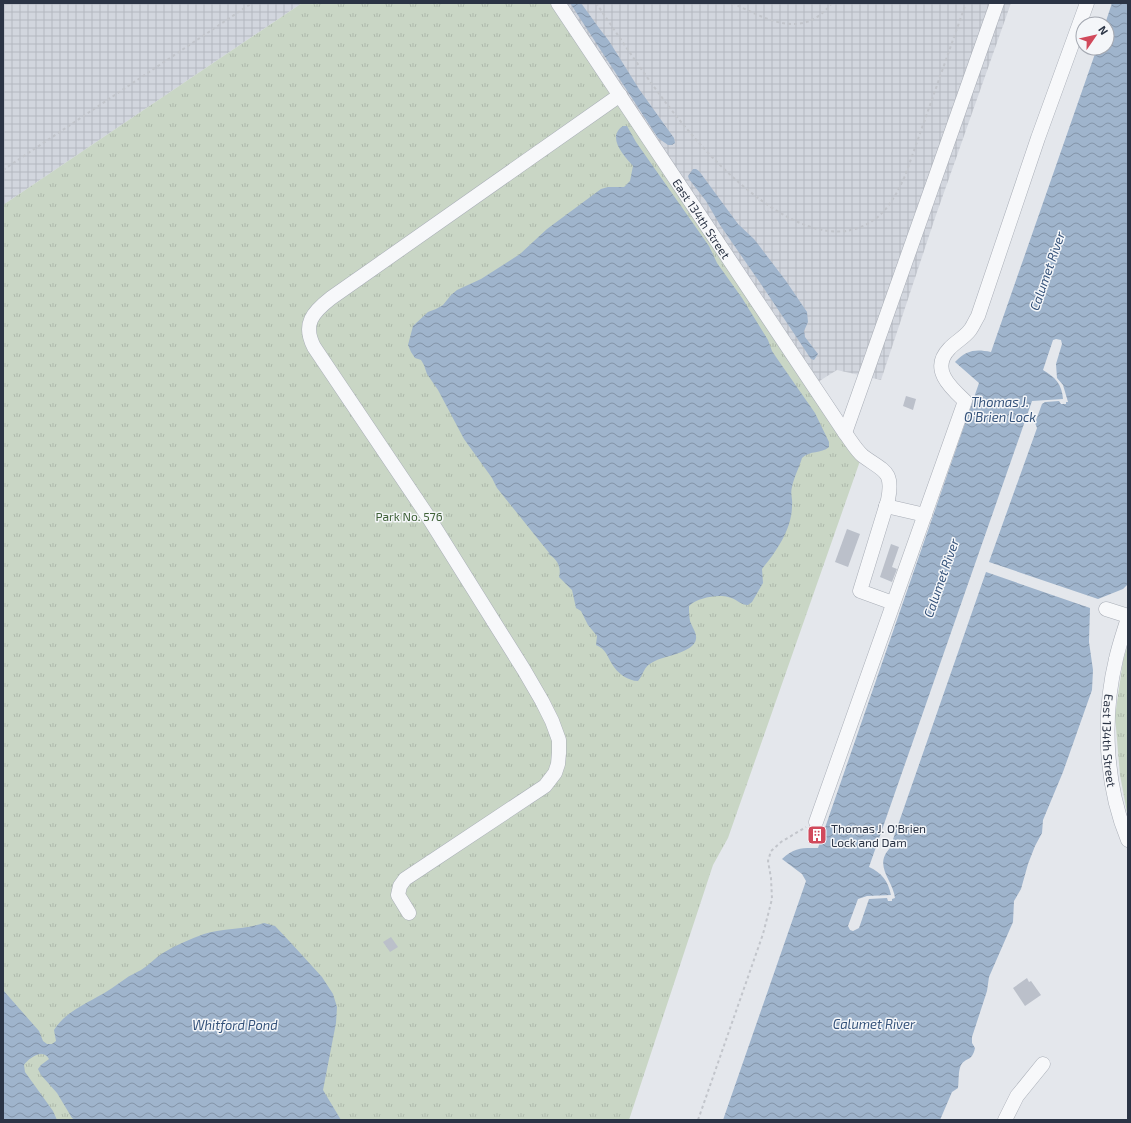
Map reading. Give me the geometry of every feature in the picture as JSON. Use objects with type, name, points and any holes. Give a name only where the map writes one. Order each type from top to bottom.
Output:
[{"type":"lane","name":"East 134th Street","points":[[558,3],[845,433],[862,455],[880,466],[886,474],[890,481],[891,487],[886,506]]},
{"type":"lane","points":[[845,433],[997,3]]},
{"type":"lane","points":[[816,822],[965,401],[950,387],[942,374],[941,365],[943,357],[949,349],[962,339],[970,330],[978,316],[1038,138],[1087,3]]},
{"type":"lane","points":[[409,913],[398,895],[398,890],[406,879],[545,786],[556,773],[559,740],[542,701],[516,656],[426,515],[314,347],[311,341],[309,324],[317,309],[331,298],[620,95]]},
{"type":"lane","points":[[893,603],[860,591],[886,506],[925,515]]},
{"type":"lane","name":"East 134th Street","points":[[1106,609],[1128,617],[1116,659],[1108,713],[1109,752],[1113,790],[1128,840]]},
{"type":"lane","points":[[1005,1120],[1017,1096],[1043,1064]]},
{"type":"path","points":[[3,170],[252,3]]},
{"type":"path","points":[[596,3],[676,115],[700,145],[724,169],[767,204],[785,215],[804,225],[820,230],[836,232],[852,230],[870,223],[883,213],[894,198],[905,176],[966,3]]},
{"type":"path","points":[[732,3],[768,20],[785,24],[800,23],[814,18],[828,8],[832,3]]},
{"type":"path","points":[[698,1120],[763,934],[772,900],[771,878],[768,861],[771,851],[781,842],[816,822]]},
{"type":"shaded area","points":[[3,3],[302,3],[3,205]]},
{"type":"shaded area","points":[[558,3],[1011,3],[936,215],[881,380],[837,370],[813,385]]},
{"type":"green space","name":"Park No. 576","points":[[302,3],[557,3],[860,461],[728,838],[713,865],[629,1120],[3,1120],[3,205]]},
{"type":"green space","points":[[1128,644],[1128,818],[1120,775],[1115,716],[1123,661]]},
{"type":"water","points":[[570,3],[581,3],[609,41],[639,89],[674,138],[675,143],[668,145],[658,138]]},
{"type":"water","name":"Calumet River","points":[[1112,3],[1128,3],[1128,584],[1123,589],[1098,599],[989,562],[1037,428],[1035,423],[1042,404],[1045,402],[1059,401],[1061,404],[1066,404],[1066,402],[1068,402],[1063,385],[1057,378],[1056,364],[1062,344],[1061,340],[1056,339],[1053,340],[1043,370],[1051,375],[1057,382],[1061,389],[1063,399],[1032,401],[869,867],[878,872],[884,878],[891,895],[867,896],[858,899],[848,926],[850,930],[853,931],[859,928],[869,899],[887,898],[888,901],[892,901],[892,899],[895,898],[894,891],[885,873],[883,861],[890,848],[986,572],[1090,608],[1089,642],[1093,670],[1092,690],[1063,772],[1043,820],[1042,833],[1028,864],[1021,889],[1014,901],[1013,922],[989,977],[987,991],[972,1037],[972,1043],[975,1048],[974,1052],[971,1057],[960,1067],[958,1088],[952,1092],[940,1120],[723,1120],[806,881],[802,874],[782,859],[795,850],[818,848],[979,383],[955,362],[963,355],[972,351],[991,352],[1094,56],[1115,56],[1115,16],[1108,16]]},
{"type":"water","points":[[623,126],[627,126],[636,142],[709,246],[717,263],[742,298],[768,340],[772,351],[815,413],[829,442],[829,447],[823,451],[808,454],[802,458],[791,490],[791,515],[786,532],[778,548],[762,569],[763,583],[752,602],[745,605],[731,598],[718,596],[707,597],[693,603],[689,606],[689,612],[690,621],[696,637],[694,644],[690,648],[678,654],[650,664],[645,668],[638,681],[630,680],[620,673],[614,667],[604,651],[596,645],[597,636],[588,625],[581,611],[576,608],[572,590],[559,577],[560,569],[558,563],[547,553],[550,554],[497,488],[492,478],[464,439],[438,390],[427,374],[421,360],[415,358],[408,345],[413,326],[428,312],[443,305],[457,290],[481,279],[520,254],[547,229],[601,189],[608,187],[624,187],[630,181],[633,166],[621,152],[616,141],[618,130]]},
{"type":"water","points":[[693,169],[699,171],[738,224],[754,239],[786,281],[807,312],[808,322],[804,331],[805,337],[818,354],[814,360],[811,359],[720,225],[706,201],[689,179],[688,176]]},
{"type":"water","name":"Whitford Pond","points":[[264,923],[275,926],[322,977],[333,994],[337,1007],[336,1023],[323,1090],[341,1120],[75,1120],[72,1118],[57,1093],[41,1075],[38,1069],[49,1059],[43,1054],[40,1054],[33,1057],[24,1065],[25,1072],[53,1111],[57,1120],[3,1120],[3,990],[39,1031],[43,1041],[47,1044],[52,1044],[56,1041],[54,1030],[63,1019],[79,1007],[141,970],[168,950],[183,942],[204,934],[249,927]]},
{"type":"building","points":[[906,396],[916,399],[913,410],[903,406]]},
{"type":"building","points":[[847,529],[860,534],[848,567],[835,562]]},
{"type":"building","points":[[891,544],[899,547],[892,567],[897,569],[892,582],[880,577]]},
{"type":"building","points":[[391,937],[398,947],[390,952],[383,942]]},
{"type":"building","points":[[1027,978],[1041,995],[1025,1006],[1013,988]]},
{"type":"place","name":"Thomas J. O'Brien Lock and Dam","points":[[817,835]]},
{"type":"water label","name":"Thomas J. O'Brien Lock","points":[[1000,410]]}]
